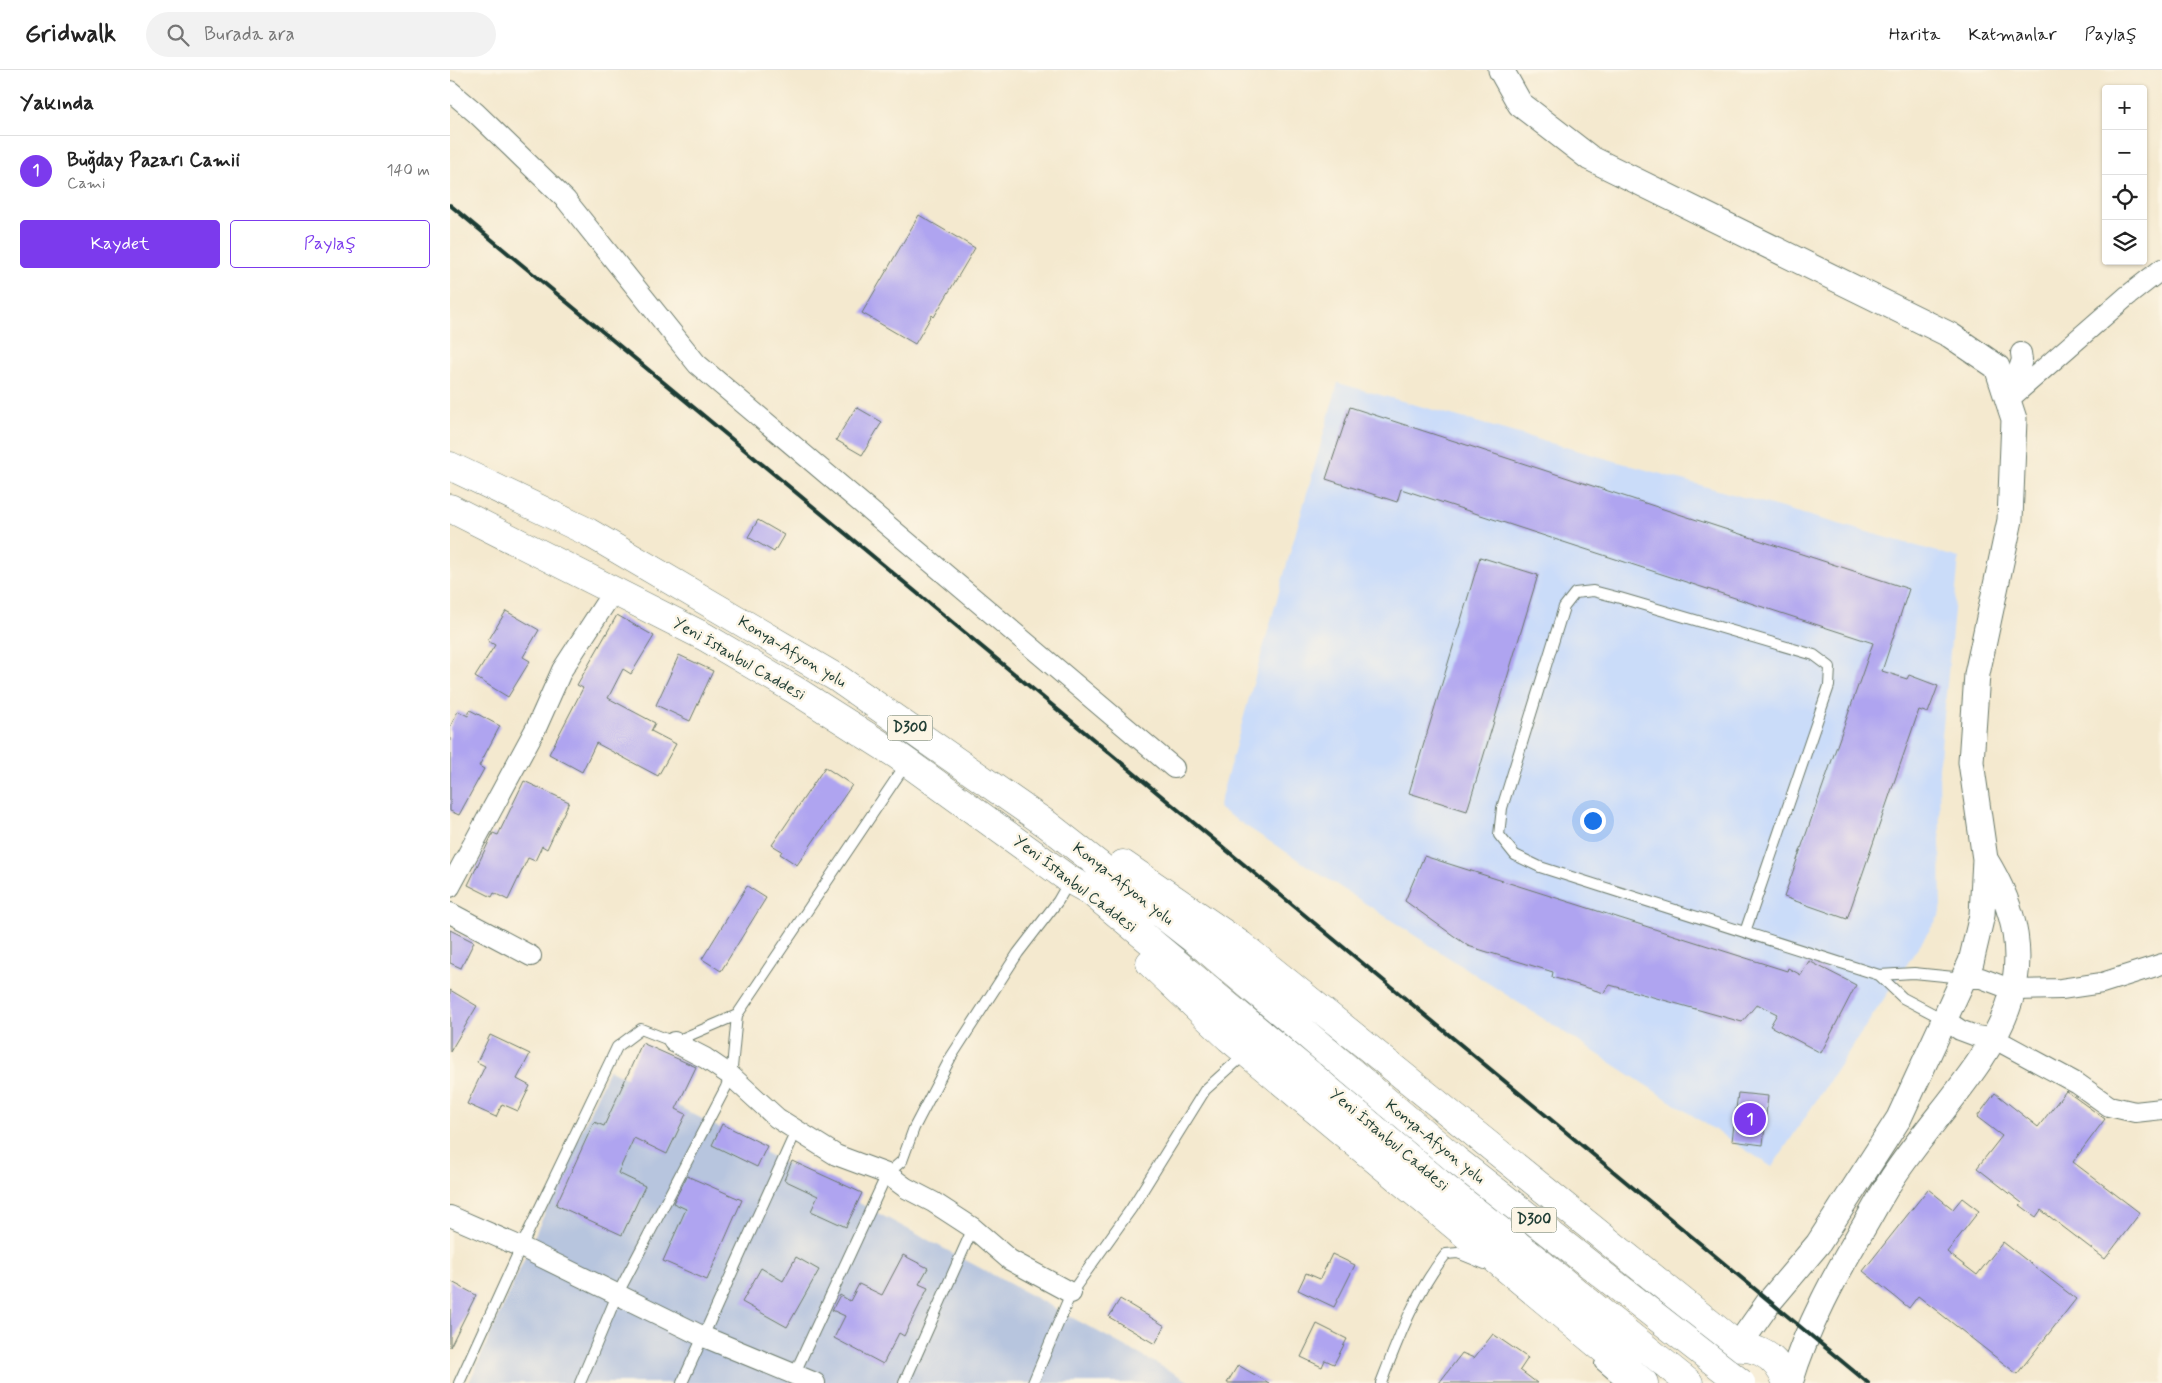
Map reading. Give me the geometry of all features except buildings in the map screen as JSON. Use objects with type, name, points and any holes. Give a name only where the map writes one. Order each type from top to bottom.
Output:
[{"type":"highway","name":"Konya-Afyon yolu","points":[[450,466],[588,532],[837,678],[1048,825],[1206,949],[1456,1160],[1741,1383]]},
{"type":"highway","name":"Yeni İstanbul Caddesi","points":[[450,508],[705,637],[803,695],[907,762],[1070,880],[1090,891],[1425,1170],[1689,1383]]},
{"type":"highway","points":[[1048,825],[1113,857],[1182,903],[1241,946],[1738,1346]]},
{"type":"highway","points":[[1070,880],[1080,899],[1229,1038],[1466,1233],[1644,1383]]},
{"type":"highway","points":[[1689,1383],[1701,1361],[1718,1350],[1738,1346],[1755,1349],[1770,1357],[1782,1370],[1789,1383]]},
{"type":"street","points":[[1501,70],[1520,104],[1590,158],[1950,335],[1997,367],[2014,419],[2010,520],[1977,674],[1971,762],[1985,859],[1982,915],[1971,962],[1899,1118],[1818,1244],[1769,1302],[1738,1346]]},
{"type":"street","points":[[450,91],[476,113],[566,200],[697,364],[1174,768]]},
{"type":"street","points":[[2008,400],[2126,297],[2162,269]]},
{"type":"street","points":[[2008,400],[2022,360],[2021,353]]},
{"type":"street","points":[[450,887],[537,726],[562,670],[614,590]]},
{"type":"street","points":[[1789,1383],[1807,1332],[1853,1245],[1896,1172],[1995,1039],[2005,1018],[2013,990],[2015,941],[2001,885],[1985,859]]},
{"type":"street","points":[[450,913],[531,956]]},
{"type":"street","points":[[1964,978],[1981,978],[2013,990],[2061,989],[2102,983],[2162,964]]},
{"type":"street","points":[[1945,1020],[1960,1030],[1976,1036],[1995,1039],[2078,1084],[2109,1106],[2135,1112],[2162,1109]]},
{"type":"street","points":[[674,1042],[705,1058],[730,1075],[777,1118],[836,1155],[887,1174],[906,1188],[933,1202],[973,1228],[1010,1260],[1071,1293]]},
{"type":"street","points":[[450,1216],[521,1247],[702,1336],[793,1378],[814,1383]]},
{"type":"lane","points":[[1745,932],[1829,686],[1830,667],[1814,655],[1620,598],[1593,591],[1575,593],[1564,606],[1502,808],[1499,835],[1515,855],[1540,867],[1745,932],[1879,974],[1922,973],[1964,978]]},
{"type":"lane","points":[[580,1383],[617,1295],[726,1087],[730,1075],[737,1015],[907,762]]},
{"type":"lane","points":[[793,1378],[887,1174],[902,1161],[914,1128],[951,1057],[1018,953],[1058,901],[1070,880]]},
{"type":"lane","points":[[1879,974],[1903,998],[1945,1020]]},
{"type":"lane","points":[[459,1383],[521,1247],[617,1047],[641,1029],[674,1042],[737,1015]]},
{"type":"lane","points":[[1033,1383],[1071,1293],[1108,1238],[1131,1209],[1205,1090],[1248,1052]]},
{"type":"lane","points":[[682,1383],[797,1129]]},
{"type":"lane","points":[[904,1383],[973,1228]]},
{"type":"lane","points":[[1381,1383],[1421,1292],[1434,1269],[1466,1233]]},
{"type":"lane","points":[[1446,1254],[1458,1253],[1486,1265],[1547,1317]]},
{"type":"lane","points":[[1592,1356],[1622,1383]]},
{"type":"shaded area","points":[[1338,383],[1959,558],[1939,768],[1941,913],[1772,1167],[1218,808]]},
{"type":"shaded area","points":[[609,1069],[1038,1299],[1192,1383],[469,1383]]},
{"type":"railway","points":[[450,205],[1868,1383]]},
{"type":"place","name":"Buğday Pazarı Camii","points":[[1750,1119]]}]
